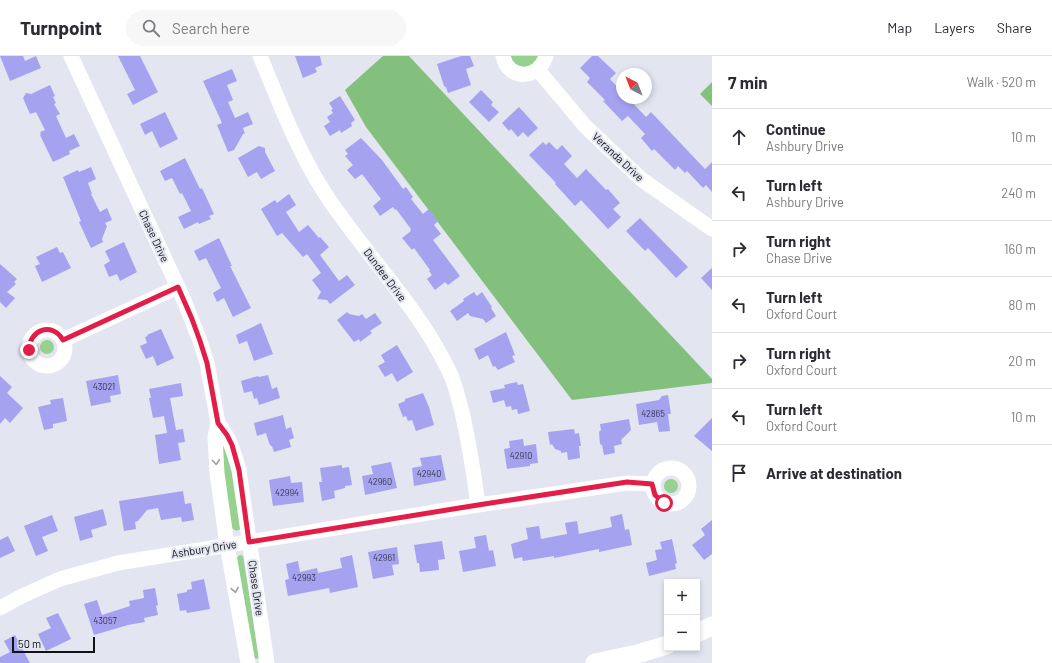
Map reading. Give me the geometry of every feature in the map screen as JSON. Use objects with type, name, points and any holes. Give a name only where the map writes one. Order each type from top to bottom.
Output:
[{"type":"main road","points":[[700,632],[712,626]]},
{"type":"main road","points":[[604,662],[664,646]]},
{"type":"street","name":"Chase Drive","points":[[71,56],[178,287],[192,319],[207,363],[218,423],[215,437],[217,473],[227,545],[248,663]]},
{"type":"street","name":"Dundee Drive","points":[[260,56],[285,119],[310,169],[327,196],[424,327],[449,370],[458,397],[468,439],[478,505]]},
{"type":"street","points":[[503,56],[506,64],[516,73],[522,75],[538,70],[544,62],[546,56]]},
{"type":"street","name":"Veranda Drive","points":[[538,70],[585,126],[641,179],[712,229]]},
{"type":"street","points":[[63,340],[178,287]]},
{"type":"street","name":"Chase Drive","points":[[218,423],[232,445],[239,470],[266,663]]},
{"type":"street","name":"Ashbury Drive","points":[[0,608],[22,596],[60,579],[118,563],[627,482],[652,484]]},
{"type":"green space","points":[[383,56],[409,56],[712,379],[712,383],[572,400],[366,127],[345,90]]},
{"type":"green space","points":[[510,56],[539,56],[531,66],[524,67],[518,66]]},
{"type":"green space","points":[[712,82],[712,106],[700,94]]},
{"type":"green space","points":[[44,340],[50,340],[54,344],[54,350],[50,354],[44,354],[40,350],[40,344]]},
{"type":"green space","points":[[222,442],[233,469],[241,529],[237,530],[232,528],[223,470]]},
{"type":"green space","points":[[668,479],[674,479],[678,483],[678,489],[674,493],[668,493],[664,489],[664,483]]},
{"type":"green space","points":[[240,555],[243,556],[259,657],[257,659],[254,658],[237,557]]},
{"type":"building","points":[[0,56],[23,56],[25,61],[36,56],[41,68],[10,81]]},
{"type":"building","points":[[118,56],[140,56],[158,92],[133,105],[127,94],[135,90]]},
{"type":"building","points":[[295,56],[320,56],[322,65],[315,68],[317,72],[303,78]]},
{"type":"building","points":[[461,56],[470,56],[474,66],[466,69],[471,85],[448,93],[446,87],[444,86],[437,64]]},
{"type":"building","points":[[592,56],[598,56],[616,73],[610,79],[616,86],[616,104],[634,104],[646,117],[651,112],[705,169],[712,162],[712,192],[706,185],[703,188],[687,171],[685,173],[678,166],[675,170],[654,149],[652,151],[641,138],[645,134],[628,116],[622,121],[603,101],[605,100],[587,82],[590,78],[580,68]]},
{"type":"building","points":[[232,69],[237,81],[227,85],[233,100],[228,102],[235,118],[248,112],[253,124],[243,128],[245,133],[234,150],[228,152],[217,125],[222,123],[203,81]]},
{"type":"building","points":[[50,85],[55,96],[53,97],[56,103],[54,104],[60,114],[56,116],[66,138],[74,134],[80,146],[69,151],[70,154],[53,162],[40,135],[40,132],[45,130],[36,112],[30,114],[23,98],[26,93],[31,94]]},
{"type":"building","points":[[481,90],[493,102],[491,105],[499,112],[489,122],[469,102]]},
{"type":"building","points":[[340,96],[355,120],[351,123],[352,126],[341,133],[340,130],[330,136],[324,126],[330,122],[327,117],[333,113],[331,110],[333,109],[329,103]]},
{"type":"building","points":[[519,107],[538,128],[528,137],[523,132],[518,137],[511,129],[509,131],[502,123]]},
{"type":"building","points":[[165,112],[178,139],[160,148],[152,131],[145,135],[140,124]]},
{"type":"building","points":[[361,138],[382,160],[403,189],[406,187],[413,197],[411,199],[423,214],[429,209],[438,221],[434,225],[441,234],[433,240],[460,276],[448,285],[445,282],[435,290],[427,279],[432,275],[429,271],[430,270],[414,248],[412,250],[402,238],[411,231],[411,229],[393,207],[380,216],[373,206],[381,199],[362,174],[355,179],[347,170],[353,165],[345,156],[348,154],[345,150]]},
{"type":"building","points":[[543,142],[546,145],[549,142],[557,150],[562,145],[572,156],[564,164],[577,178],[586,169],[606,190],[608,189],[620,203],[613,209],[621,217],[608,229],[581,200],[575,206],[555,184],[556,183],[529,155]]},
{"type":"building","points":[[259,146],[265,148],[265,152],[275,171],[261,179],[257,172],[248,177],[238,158]]},
{"type":"building","points":[[185,158],[200,189],[202,188],[214,214],[209,216],[211,219],[199,224],[198,222],[184,229],[178,217],[191,211],[172,178],[165,181],[160,171]]},
{"type":"building","points":[[91,167],[96,179],[88,183],[91,194],[100,212],[107,208],[112,220],[105,223],[107,226],[102,239],[103,242],[91,248],[79,222],[81,221],[63,177],[78,170],[79,172]]},
{"type":"building","points":[[289,194],[296,205],[286,212],[299,232],[308,225],[329,247],[320,255],[339,281],[347,275],[355,285],[330,304],[327,300],[317,299],[321,292],[312,280],[321,273],[307,254],[303,257],[282,233],[277,236],[261,209],[275,200],[277,203]]},
{"type":"building","points":[[640,218],[688,267],[676,278],[648,248],[645,251],[626,231]]},
{"type":"building","points":[[219,238],[232,266],[230,266],[251,308],[233,317],[224,298],[217,302],[213,293],[221,288],[206,258],[199,261],[194,251]]},
{"type":"building","points":[[124,242],[137,272],[120,281],[117,274],[109,277],[104,265],[110,261],[105,251]]},
{"type":"building","points":[[57,247],[60,253],[63,252],[71,268],[42,282],[35,266],[40,264],[36,257]]},
{"type":"building","points":[[0,264],[17,279],[14,282],[16,284],[7,292],[15,298],[6,308],[0,302]]},
{"type":"building","points":[[712,268],[712,290],[701,278]]},
{"type":"building","points":[[474,292],[477,296],[482,292],[496,316],[486,323],[483,319],[470,316],[468,313],[457,321],[450,311],[464,301],[463,299]]},
{"type":"building","points":[[347,312],[349,314],[359,316],[362,314],[366,319],[375,313],[382,323],[370,331],[372,333],[360,342],[359,339],[354,342],[337,320]]},
{"type":"building","points":[[261,323],[273,354],[254,361],[247,341],[239,344],[236,335]]},
{"type":"building","points":[[161,329],[174,358],[157,366],[153,356],[146,359],[140,346],[147,343],[145,337],[148,336],[147,335]]},
{"type":"building","points":[[506,332],[515,355],[512,356],[515,362],[498,370],[495,366],[493,367],[488,355],[479,360],[474,349]]},
{"type":"building","points":[[397,345],[413,372],[397,382],[392,373],[385,377],[378,366],[385,362],[381,355]]},
{"type":"building","points":[[118,375],[121,394],[110,396],[111,402],[91,406],[86,381]]},
{"type":"building","points":[[268,375],[272,389],[277,387],[280,398],[259,405],[257,398],[254,399],[252,391],[244,393],[241,381]]},
{"type":"building","points":[[0,376],[12,387],[7,393],[23,408],[10,423],[5,418],[0,424]]},
{"type":"building","points":[[517,382],[518,385],[523,384],[530,411],[518,414],[517,409],[512,410],[511,406],[506,407],[504,400],[493,403],[490,391],[505,388],[504,385]]},
{"type":"building","points":[[181,383],[183,396],[170,398],[176,430],[183,429],[185,442],[178,443],[181,460],[159,464],[155,435],[167,433],[164,416],[153,418],[149,398],[151,398],[149,389]]},
{"type":"building","points":[[423,393],[434,425],[416,431],[412,420],[408,421],[406,416],[403,417],[398,404],[405,401],[405,399]]},
{"type":"building","points":[[668,395],[671,414],[668,414],[670,431],[659,432],[657,422],[639,425],[636,404],[659,400],[662,396]]},
{"type":"building","points":[[63,398],[67,421],[53,424],[53,428],[44,430],[38,407],[51,404],[50,400]]},
{"type":"building","points":[[283,415],[286,429],[291,427],[294,438],[289,440],[291,447],[274,452],[266,433],[257,436],[254,423]]},
{"type":"building","points":[[712,418],[712,451],[694,436]]},
{"type":"building","points":[[629,419],[631,430],[621,440],[622,444],[614,446],[615,453],[604,455],[602,445],[600,444],[600,424]]},
{"type":"building","points":[[574,429],[575,434],[579,433],[581,446],[579,446],[580,458],[568,460],[567,452],[561,453],[561,451],[555,449],[552,444],[550,445],[548,432]]},
{"type":"building","points":[[523,439],[524,446],[536,444],[538,463],[530,464],[530,466],[507,469],[504,449],[510,448],[509,441]]},
{"type":"building","points":[[441,455],[446,480],[414,486],[412,468],[422,466],[420,458]]},
{"type":"building","points":[[391,462],[397,488],[365,495],[362,476],[373,474],[371,466]]},
{"type":"building","points":[[342,465],[342,468],[349,467],[352,485],[345,486],[345,488],[334,491],[335,498],[322,501],[319,482],[322,482],[320,468]]},
{"type":"building","points":[[290,476],[291,483],[302,482],[304,502],[273,506],[269,480]]},
{"type":"building","points":[[183,491],[185,504],[191,503],[194,520],[182,522],[181,517],[161,520],[158,508],[147,510],[138,521],[135,522],[136,529],[124,531],[119,501]]},
{"type":"building","points":[[103,509],[107,525],[91,530],[93,537],[80,541],[74,517]]},
{"type":"building","points":[[622,514],[625,530],[629,529],[632,545],[599,552],[599,549],[554,558],[554,556],[523,561],[522,557],[514,559],[511,544],[528,539],[526,528],[539,526],[541,539],[567,534],[565,523],[577,521],[579,534],[612,527],[610,517]]},
{"type":"building","points":[[52,515],[58,531],[42,537],[48,551],[36,556],[24,526]]},
{"type":"building","points":[[712,520],[712,554],[704,560],[692,545],[705,535],[701,529]]},
{"type":"building","points":[[486,535],[489,551],[493,550],[496,566],[463,572],[459,551],[476,548],[474,537]]},
{"type":"building","points":[[8,536],[15,551],[0,558],[0,540]]},
{"type":"building","points":[[672,539],[677,563],[675,564],[676,569],[649,576],[646,563],[657,560],[655,550],[662,549],[660,542]]},
{"type":"building","points":[[442,541],[445,559],[438,560],[439,570],[420,572],[414,545]]},
{"type":"building","points":[[397,547],[399,564],[392,565],[394,575],[373,579],[368,552]]},
{"type":"building","points":[[352,555],[358,587],[330,593],[329,588],[288,596],[285,580],[289,579],[286,564],[298,561],[300,572],[317,568],[318,573],[342,568],[340,558]]},
{"type":"building","points":[[204,579],[210,609],[187,613],[186,610],[180,611],[177,594],[187,592],[187,590],[192,589],[191,582]]},
{"type":"building","points":[[155,588],[158,615],[144,618],[145,622],[128,625],[94,635],[84,604],[97,600],[102,615],[130,606],[129,601],[144,598],[143,590]]},
{"type":"building","points":[[58,613],[71,639],[46,651],[38,634],[51,628],[46,618]]},
{"type":"building","points":[[15,635],[30,663],[0,663],[0,657],[10,652],[4,641]]},
{"type":"route","points":[[29,350],[31,339],[34,334],[40,331],[51,330],[56,332],[63,340],[178,287],[192,319],[207,363],[218,423],[232,445],[239,470],[249,542],[627,482],[652,484],[655,495],[664,503]]}]
